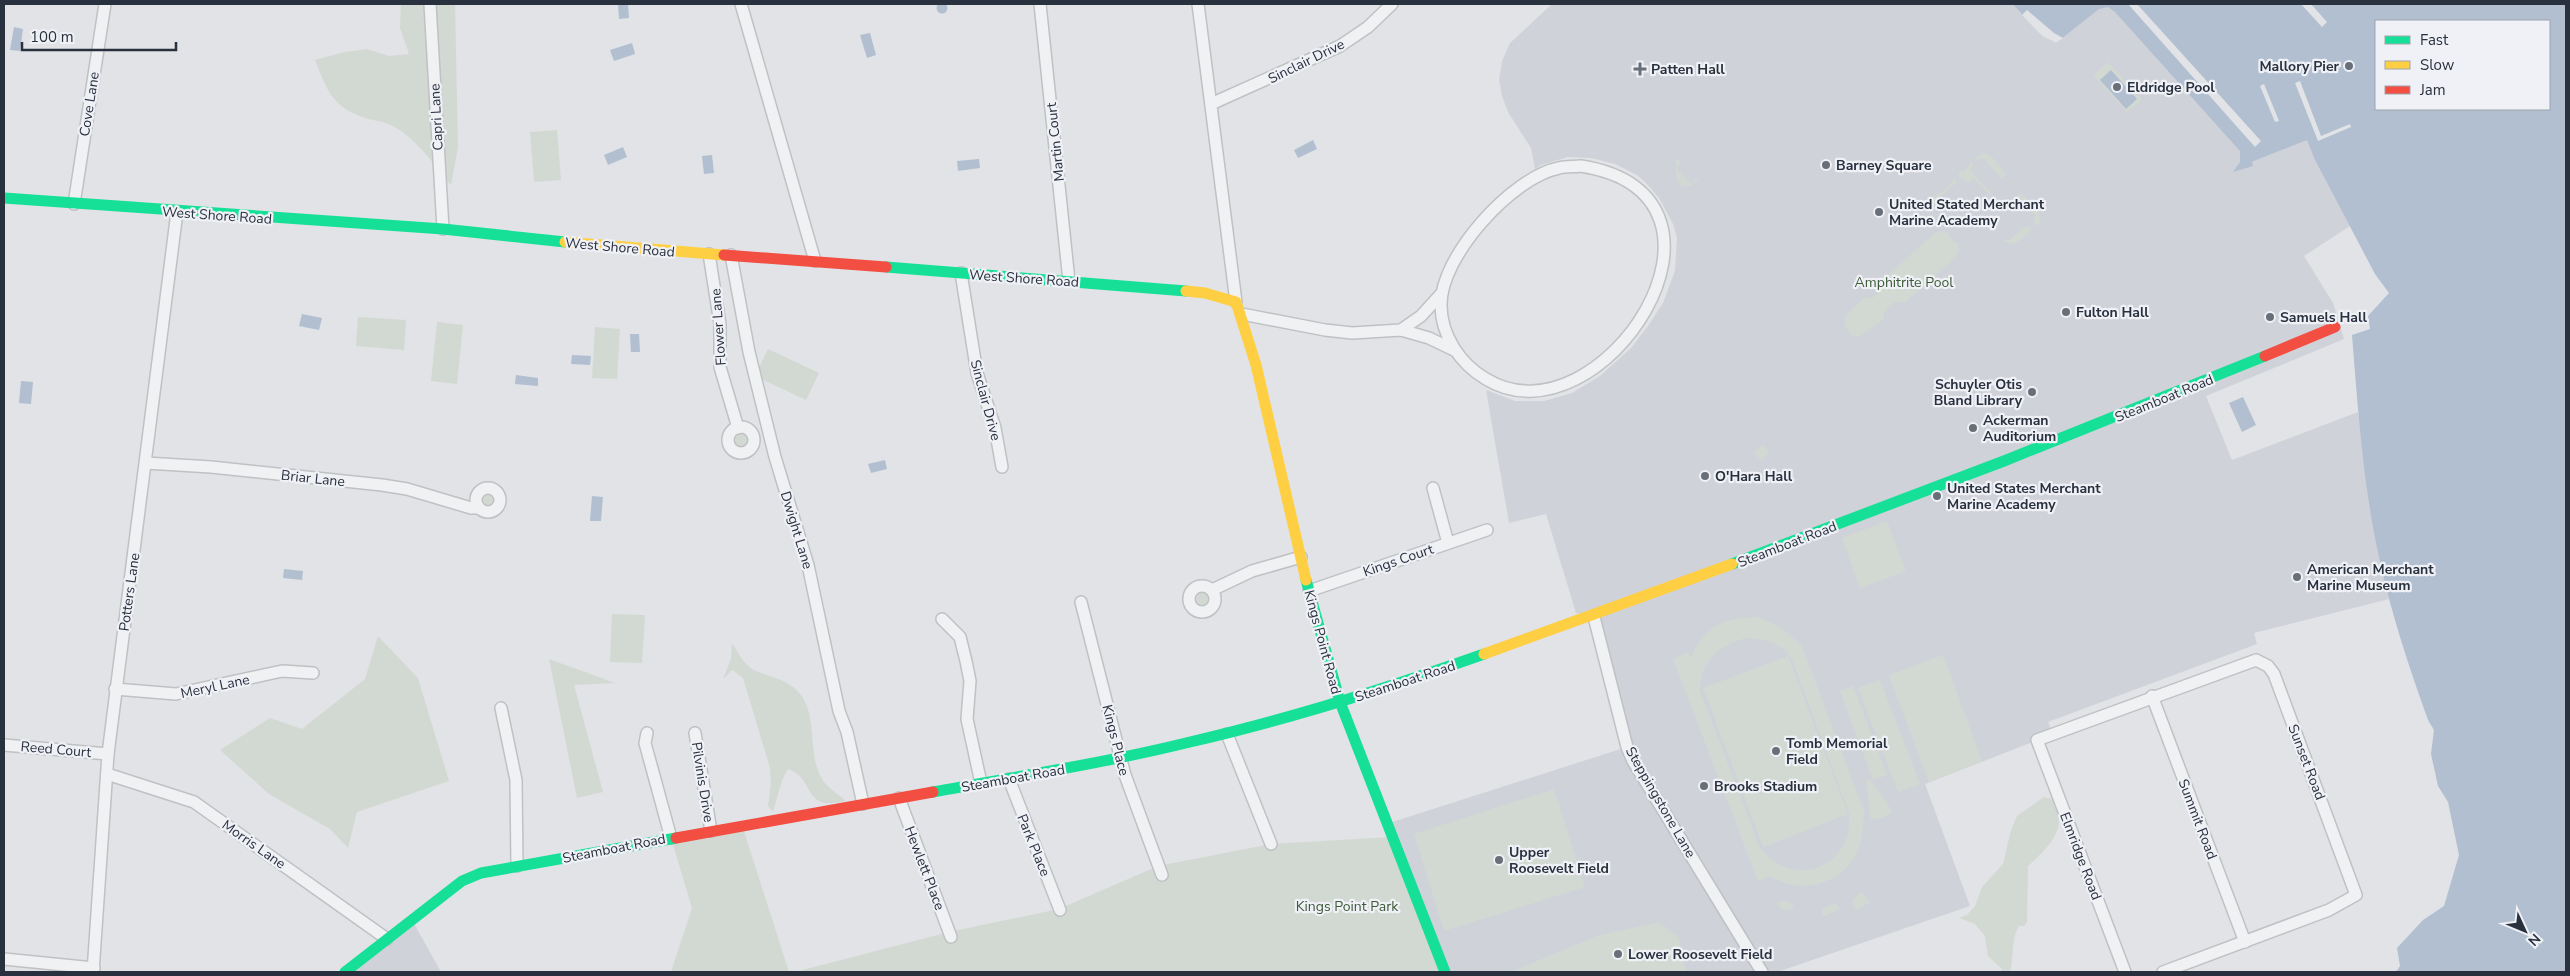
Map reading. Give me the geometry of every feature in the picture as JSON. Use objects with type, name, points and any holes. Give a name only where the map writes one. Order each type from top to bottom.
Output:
[{"type":"street","name":"Cove Lane","points":[[74,204],[105,4]]},
{"type":"street","name":"Capri Lane","points":[[430,4],[443,229]]},
{"type":"street","points":[[741,4],[814,261]]},
{"type":"street","name":"Martin Court","points":[[1040,4],[1069,281]]},
{"type":"street","points":[[1198,4],[1236,302]]},
{"type":"street","name":"Sinclair Drive","points":[[1211,104],[1340,46],[1368,27],[1392,4]]},
{"type":"street","points":[[1242,314],[1343,332],[1373,333],[1401,330],[1429,338],[1454,350],[1480,376],[1497,386],[1517,391],[1544,391],[1576,378],[1591,369],[1621,344],[1645,313],[1655,295],[1665,260],[1665,238],[1658,216],[1649,201],[1631,182],[1601,169],[1581,166],[1558,168],[1519,188],[1482,221],[1467,240],[1452,265],[1442,293],[1440,306],[1454,350]]},
{"type":"street","name":"West Shore Road","points":[[4,198],[177,212],[443,229],[533,240],[1069,281],[1205,293],[1236,302]]},
{"type":"street","name":"Potters Lane","points":[[94,970],[108,754],[115,689],[146,462],[158,346],[177,212]]},
{"type":"street","name":"Flower Lane","points":[[710,254],[720,324],[720,367],[738,428]]},
{"type":"street","name":"Dwight Lane","points":[[731,255],[749,352],[775,457],[808,565],[839,711],[847,732],[863,804]]},
{"type":"street","name":"Sinclair Drive","points":[[961,273],[977,373],[995,428],[1002,467]]},
{"type":"street","points":[[1401,330],[1421,316],[1442,293]]},
{"type":"street","name":"Kings Point Road","points":[[1236,302],[1242,314],[1309,591],[1340,702],[1445,972]]},
{"type":"street","name":"Steamboat Road","points":[[344,972],[462,881],[480,873],[1120,758],[1227,734],[1340,702],[1594,617],[2056,441],[2335,327]]},
{"type":"street","name":"Briar Lane","points":[[146,462],[382,485],[407,489],[471,508],[478,508]]},
{"type":"street","points":[[1434,488],[1448,543]]},
{"type":"street","name":"Kings Court","points":[[1309,591],[1487,530]]},
{"type":"street","points":[[1212,590],[1246,574],[1301,557]]},
{"type":"street","name":"Kings Place","points":[[1081,602],[1120,758],[1129,788],[1162,875]]},
{"type":"street","name":"Steppingstone Lane","points":[[1594,617],[1627,747],[1633,760],[1762,972]]},
{"type":"street","points":[[942,619],[960,637],[964,652],[970,681],[967,719],[981,783]]},
{"type":"street","name":"Sunset Road","points":[[2037,740],[2244,662],[2256,660],[2268,666],[2274,674],[2356,896],[2329,910],[2163,972]]},
{"type":"street","name":"Meryl Lane","points":[[115,689],[176,694],[282,671],[313,673]]},
{"type":"street","name":"Summit Road","points":[[2152,696],[2245,942]]},
{"type":"street","points":[[501,708],[516,780],[517,866]]},
{"type":"street","points":[[647,733],[646,743],[671,838]]},
{"type":"street","name":"Pilvinis Drive","points":[[694,733],[711,831]]},
{"type":"street","points":[[1227,734],[1271,844]]},
{"type":"street","name":"Elmridge Road","points":[[2037,740],[2125,972]]},
{"type":"street","name":"Reed Court","points":[[4,745],[108,754]]},
{"type":"street","name":"Morris Lane","points":[[107,774],[194,802],[387,939]]},
{"type":"street","name":"Park Place","points":[[1009,779],[1060,910]]},
{"type":"street","name":"Hewlett Place","points":[[899,798],[951,937]]},
{"type":"street","points":[[4,959],[94,970]]},
{"type":"shaded area","name":"United States Merchant Marine Academy","points":[[1552,4],[2301,4],[2375,108],[2375,110],[2315,160],[2350,226],[2304,256],[2333,303],[2344,339],[2206,396],[2232,460],[2358,412],[2370,507],[2389,599],[2254,633],[2257,644],[2048,722],[2053,734],[1925,784],[1970,906],[1777,972],[1445,972],[1386,824],[1627,747],[1594,618],[1576,613],[1546,514],[1509,523],[1486,390],[1515,401],[1544,401],[1572,393],[1600,376],[1631,348],[1648,326],[1663,303],[1675,271],[1677,238],[1673,224],[1659,198],[1637,175],[1615,164],[1591,158],[1568,157],[1541,165],[1535,169],[1531,148],[1508,112],[1502,96],[1499,80],[1502,61],[1510,43]]},
{"type":"shaded area","points":[[412,920],[441,972],[345,972]]},
{"type":"green space","points":[[401,4],[455,4],[458,147],[451,185],[424,152],[400,130],[388,124],[354,114],[338,103],[327,89],[315,60],[345,52],[367,49],[389,56],[409,54],[400,28]]},
{"type":"green space","name":"Eldridge Pool","points":[[2108,62],[2142,100],[2127,112],[2093,75]]},
{"type":"green space","points":[[557,130],[561,180],[534,182],[530,132]]},
{"type":"green space","points":[[1984,153],[1992,157],[2006,174],[2001,179],[1984,158],[1977,160],[1975,158]]},
{"type":"green space","points":[[1676,159],[1681,162],[1676,168]]},
{"type":"green space","points":[[1971,162],[1973,164],[1971,171],[1992,194],[1990,196],[1974,178],[1968,183],[1958,175],[1960,172],[1965,171]]},
{"type":"green space","points":[[1676,168],[1691,184],[1699,179],[1692,184],[1682,186],[1677,178]]},
{"type":"green space","points":[[1955,178],[1956,183],[1937,199],[1936,204],[1941,210],[1938,210],[1931,199],[1947,188]]},
{"type":"green space","points":[[2022,193],[2030,204],[2039,210],[2040,222],[2037,226],[2033,222],[2036,216],[2018,196]]},
{"type":"green space","points":[[2029,226],[2031,231],[2015,244],[2003,241],[2006,239],[2008,241],[2023,228]]},
{"type":"green space","name":"Amphitrite Pool","points":[[1941,231],[1949,233],[1948,235],[1955,243],[1957,242],[1959,250],[1956,257],[1904,303],[1895,302],[1884,312],[1883,320],[1859,337],[1852,335],[1845,327],[1845,316],[1865,297],[1872,298],[1883,288],[1883,279],[1935,233]]},
{"type":"green space","points":[[358,317],[406,320],[404,350],[356,346]]},
{"type":"green space","points":[[437,322],[463,325],[457,384],[431,381]]},
{"type":"green space","points":[[595,327],[620,329],[617,379],[592,378]]},
{"type":"green space","points":[[768,349],[819,373],[806,400],[755,376]]},
{"type":"green space","points":[[741,430],[748,433],[751,440],[748,447],[741,450],[734,447],[731,440],[734,433]]},
{"type":"green space","points":[[1763,445],[1769,453],[1763,458],[1763,462],[1754,453]]},
{"type":"green space","points":[[483,491],[491,491],[496,496],[494,507],[483,509],[478,504],[478,496]]},
{"type":"green space","points":[[1887,521],[1906,571],[1860,588],[1842,538]]},
{"type":"green space","points":[[1202,588],[1209,591],[1212,598],[1209,605],[1202,608],[1195,605],[1192,598],[1195,591]]},
{"type":"green space","points":[[612,614],[645,615],[642,663],[610,662]]},
{"type":"green space","points":[[1759,617],[1782,628],[1802,646],[1864,811],[1860,843],[1856,855],[1845,869],[1826,881],[1803,886],[1781,881],[1770,876],[1758,881],[1673,659],[1688,652],[1691,658],[1703,637],[1718,625],[1726,621]],"holes":[[[1746,638],[1772,642],[1792,659],[1849,813],[1848,832],[1842,848],[1832,860],[1819,867],[1804,870],[1789,868],[1774,861],[1760,848],[1700,691],[1704,671],[1713,656],[1727,645]]]},
{"type":"green space","points":[[378,636],[418,678],[449,781],[357,812],[348,848],[330,829],[269,794],[220,750],[270,718],[302,729],[365,679]]},
{"type":"green space","points":[[732,643],[750,668],[787,683],[803,698],[810,717],[817,768],[825,784],[846,801],[822,802],[815,798],[797,774],[788,769],[782,780],[773,812],[768,806],[771,783],[770,768],[743,678],[732,670],[723,679],[731,659]]},
{"type":"green space","points":[[1943,655],[1982,761],[1929,782],[1889,675]]},
{"type":"green space","name":"Tomb Memorial Field","points":[[1788,656],[1848,814],[1763,847],[1703,688]]},
{"type":"green space","points":[[549,659],[615,683],[574,685],[603,792],[577,798]]},
{"type":"green space","points":[[1880,680],[1920,784],[1898,792],[1858,688]]},
{"type":"green space","points":[[1853,686],[1887,775],[1873,780],[1840,691]]},
{"type":"green space","points":[[1871,780],[1893,812],[1882,818],[1871,820],[1866,781]]},
{"type":"green space","name":"Upper Roosevelt Field","points":[[1554,789],[1585,887],[1444,931],[1414,834]]},
{"type":"green space","points":[[2044,797],[2054,800],[2058,810],[2058,829],[2049,845],[2028,866],[2027,922],[2024,926],[2019,926],[2016,931],[2010,972],[2001,972],[2002,969],[1988,956],[1985,936],[1975,924],[1959,918],[1967,915],[1975,906],[1982,887],[2003,864],[2011,830],[2017,816]]},
{"type":"green space","points":[[742,825],[789,972],[671,972],[692,908],[671,838]]},
{"type":"green space","name":"Kings Point Park","points":[[1391,837],[1445,972],[795,972],[949,932],[1059,909],[1158,866],[1271,844]]},
{"type":"green space","points":[[1861,892],[1870,902],[1859,909],[1855,909],[1852,901]]},
{"type":"green space","points":[[1786,901],[1794,904],[1790,911],[1786,908],[1784,911],[1777,903]]},
{"type":"green space","points":[[1836,903],[1840,909],[1825,916],[1822,914],[1822,909]]},
{"type":"green space","name":"Lower Roosevelt Field","points":[[1659,922],[1678,937],[1686,972],[1511,972],[1597,936]]},
{"type":"water","points":[[942,2],[948,8],[942,14],[936,8]]},
{"type":"water","points":[[618,4],[628,4],[629,18],[619,19]]},
{"type":"water","points":[[2013,4],[2566,4],[2566,972],[2396,972],[2400,966],[2397,948],[2423,920],[2444,906],[2459,855],[2448,802],[2438,786],[2431,754],[2434,730],[2428,720],[2407,660],[2384,578],[2373,530],[2365,475],[2352,335],[2370,329],[2368,316],[2389,293],[2375,274],[2315,160],[2307,140],[2256,160],[2252,162],[2253,166],[2233,172],[2240,162],[2240,151],[2115,12],[2108,7],[2099,9],[2056,43],[2042,36]]},
{"type":"water","points":[[14,27],[23,29],[20,51],[10,50]]},
{"type":"water","points":[[870,33],[876,55],[867,58],[860,35]]},
{"type":"water","points":[[632,43],[635,54],[614,61],[610,50]]},
{"type":"water","name":"Eldridge Pool","points":[[2111,70],[2137,99],[2126,109],[2100,80]]},
{"type":"water","points":[[1313,140],[1317,149],[1298,158],[1294,150]]},
{"type":"water","points":[[623,147],[627,157],[608,165],[604,155]]},
{"type":"water","points":[[712,155],[714,173],[704,174],[702,156]]},
{"type":"water","points":[[979,159],[980,168],[958,171],[957,161]]},
{"type":"water","points":[[302,314],[322,318],[319,330],[299,326]]},
{"type":"water","points":[[630,334],[639,334],[640,352],[631,352]]},
{"type":"water","points":[[572,355],[591,356],[590,365],[571,364]]},
{"type":"water","points":[[516,375],[538,378],[538,386],[515,384]]},
{"type":"water","points":[[21,381],[33,382],[31,404],[19,403]]},
{"type":"water","points":[[2243,397],[2256,425],[2242,432],[2229,403]]},
{"type":"water","points":[[885,460],[887,469],[871,473],[868,464]]},
{"type":"water","points":[[592,496],[603,497],[601,521],[590,521]]},
{"type":"water","points":[[284,569],[303,571],[302,580],[283,578]]},
{"type":"pier","points":[[2128,4],[2137,4],[2261,141],[2255,147]]},
{"type":"pier","points":[[2301,4],[2311,4],[2327,22],[2322,27]]},
{"type":"pier","points":[[2027,10],[2054,33],[2063,38],[2056,43],[2042,36],[2022,15]]},
{"type":"pier","points":[[2300,81],[2321,136],[2350,124],[2351,127],[2318,141],[2295,83]]},
{"type":"pier","points":[[2264,84],[2279,121],[2275,122],[2260,86]]},
{"type":"traffic: fast","points":[[4,198],[443,229],[565,242]]},
{"type":"traffic: fast","points":[[886,267],[1186,291]]},
{"type":"traffic: fast","points":[[1732,564],[2004,461],[2265,356]]},
{"type":"traffic: fast","points":[[1306,580],[1340,702],[1445,972]]},
{"type":"traffic: fast","points":[[933,792],[1158,750],[1227,733],[1339,702],[1484,654]]},
{"type":"traffic: fast","points":[[345,972],[462,881],[481,873],[676,838]]},
{"type":"traffic: slow","points":[[565,242],[724,255]]},
{"type":"traffic: slow","points":[[1186,291],[1205,293],[1236,302],[1256,365],[1306,580]]},
{"type":"traffic: slow","points":[[1484,654],[1732,564]]},
{"type":"traffic: jam","points":[[724,255],[886,267]]},
{"type":"traffic: jam","points":[[2265,356],[2335,327]]},
{"type":"traffic: jam","points":[[676,838],[933,792]]},
{"type":"place","name":"Mallory Pier","points":[[2349,66]]},
{"type":"place","name":"Patten Hall","points":[[1640,69]]},
{"type":"place","name":"Eldridge Pool","points":[[2117,87]]},
{"type":"place","name":"Barney Square","points":[[1826,165]]},
{"type":"place","name":"United Stated Merchant Marine Academy","points":[[1879,212]]},
{"type":"place","name":"Fulton Hall","points":[[2066,312]]},
{"type":"place","name":"Samuels Hall","points":[[2270,317]]},
{"type":"place","name":"Schuyler Otis Bland Library","points":[[2032,392]]},
{"type":"place","name":"Ackerman Auditorium","points":[[1973,428]]},
{"type":"place","name":"O'Hara Hall","points":[[1705,476]]},
{"type":"place","name":"United States Merchant Marine Academy","points":[[1937,496]]},
{"type":"place","name":"American Merchant Marine Museum","points":[[2297,577]]},
{"type":"place","name":"Tomb Memorial Field","points":[[1776,751]]},
{"type":"place","name":"Brooks Stadium","points":[[1704,786]]},
{"type":"place","name":"Upper Roosevelt Field","points":[[1499,860]]},
{"type":"place","name":"Lower Roosevelt Field","points":[[1618,954]]}]
